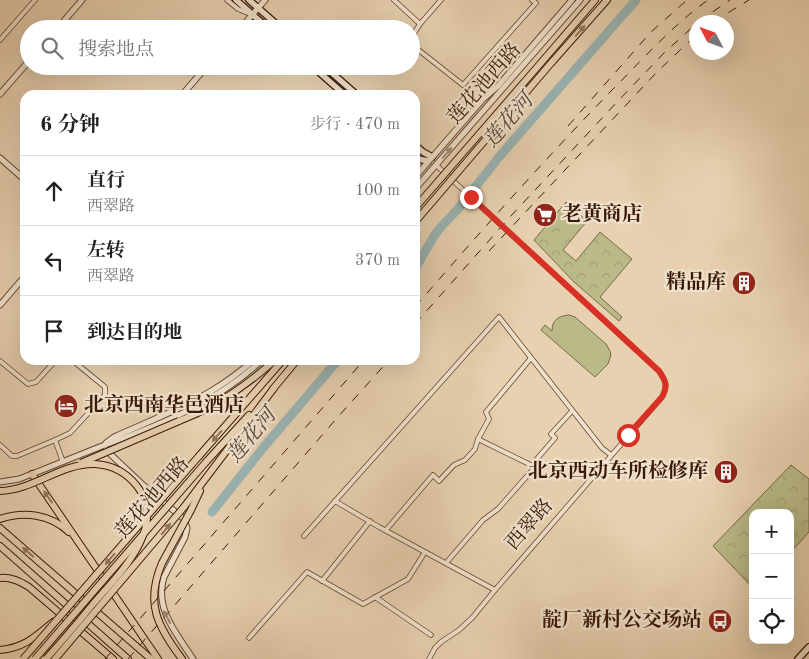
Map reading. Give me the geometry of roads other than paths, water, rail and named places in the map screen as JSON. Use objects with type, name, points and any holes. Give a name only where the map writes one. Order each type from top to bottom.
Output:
[{"type":"highway","name":"莲花池西路","points":[[420,202],[595,0]]},
{"type":"highway","name":"莲花池西路","points":[[420,216],[607,0]]},
{"type":"highway","points":[[0,489],[18,488],[195,415],[239,390],[269,365]]},
{"type":"highway","name":"莲花池西路","points":[[23,659],[279,365]]},
{"type":"highway","name":"莲花池西路","points":[[35,659],[293,365]]},
{"type":"highway","points":[[54,659],[187,508],[208,476],[274,388]]},
{"type":"highway","points":[[46,659],[135,553],[145,529],[146,508],[143,498],[139,489],[126,475],[117,469],[106,466],[85,464],[72,467]]},
{"type":"highway","points":[[32,474],[158,659]]},
{"type":"highway","points":[[183,659],[172,646],[160,625],[154,601],[154,588],[157,575],[187,508]]},
{"type":"highway","points":[[0,519],[22,514],[46,518],[66,530],[77,540]]},
{"type":"highway","points":[[0,528],[151,659]]},
{"type":"highway","points":[[0,546],[128,659]]},
{"type":"highway","points":[[0,578],[15,579],[22,582],[113,659]]},
{"type":"highway","points":[[0,650],[28,642],[61,615]]},
{"type":"main road","points":[[236,0],[258,20]]},
{"type":"main road","points":[[249,0],[272,20]]},
{"type":"main road","points":[[322,75],[338,90]]},
{"type":"main road","points":[[334,75],[351,90]]},
{"type":"main road","points":[[420,149],[430,159]]},
{"type":"main road","points":[[420,159],[430,159]]},
{"type":"main road","points":[[798,659],[809,647]]},
{"type":"street","points":[[0,40],[35,0]]},
{"type":"street","points":[[65,20],[82,0]]},
{"type":"street","points":[[227,0],[238,9],[252,15]]},
{"type":"street","points":[[254,0],[258,8]]},
{"type":"street","points":[[248,20],[265,0]]},
{"type":"street","points":[[394,0],[416,20]]},
{"type":"street","points":[[420,24],[441,0]]},
{"type":"street","points":[[420,51],[463,85],[536,3],[532,0]]},
{"type":"street","name":"莲花池西路","points":[[420,171],[483,99],[498,86],[572,0]]},
{"type":"street","name":"莲花池西路","points":[[420,183],[580,0]]},
{"type":"street","points":[[0,94],[20,71]]},
{"type":"street","points":[[186,90],[199,75]]},
{"type":"street","points":[[0,158],[20,176]]},
{"type":"street","points":[[430,159],[436,165]]},
{"type":"street","name":"西翠路","points":[[429,659],[441,642],[459,630],[472,618],[610,455],[662,397],[666,387],[664,377],[659,371],[436,165]]},
{"type":"street","points":[[0,305],[20,282]]},
{"type":"street","points":[[304,536],[499,317],[572,411],[610,455]]},
{"type":"street","points":[[386,530],[433,475],[439,481],[454,465],[465,460],[475,448],[489,419],[486,412],[531,358]]},
{"type":"street","points":[[0,361],[28,384],[36,382],[51,365]]},
{"type":"street","points":[[0,445],[12,456],[17,456],[70,433],[105,395],[106,387],[78,365]]},
{"type":"street","points":[[102,446],[114,437],[212,391],[248,365]]},
{"type":"street","points":[[0,489],[2,482],[32,474],[185,412],[216,396],[256,365]]},
{"type":"street","points":[[446,563],[483,520],[498,509],[535,467],[536,460],[555,438],[551,434],[572,411]]},
{"type":"street","points":[[478,439],[535,467]]},
{"type":"street","points":[[55,440],[63,462]]},
{"type":"street","points":[[102,446],[142,484],[180,515],[186,523],[187,532],[164,578],[161,598],[165,613],[193,659]]},
{"type":"street","points":[[335,501],[495,590]]},
{"type":"street","points":[[322,581],[370,522]]},
{"type":"street","points":[[249,638],[307,572],[363,604],[408,579],[424,552]]},
{"type":"street","points":[[375,597],[431,635]]},
{"type":"waterway","name":"莲花河","points":[[420,260],[440,228],[457,210],[499,157],[636,0]]},
{"type":"waterway","name":"莲花河","points":[[212,512],[263,448],[334,365]]},
{"type":"railway","points":[[568,126],[651,32],[687,0]]},
{"type":"railway","points":[[420,301],[588,115],[671,31],[708,0]]},
{"type":"railway","points":[[708,15],[730,0]]},
{"type":"railway","points":[[724,15],[749,0]]},
{"type":"railway","points":[[420,318],[509,218],[618,101],[664,53],[689,30]]},
{"type":"railway","points":[[489,251],[657,72],[689,42]]},
{"type":"railway","points":[[105,659],[360,365]]},
{"type":"railway","points":[[128,659],[385,365]]},
{"type":"place","name":"老黄商店","points":[[545,215]]},
{"type":"place","name":"精品库","points":[[744,283]]},
{"type":"place","name":"北京西南华邑酒店","points":[[66,406]]},
{"type":"place","name":"北京西动车所检修库","points":[[726,472]]},
{"type":"place","name":"靛厂新村公交场站","points":[[720,621]]}]
